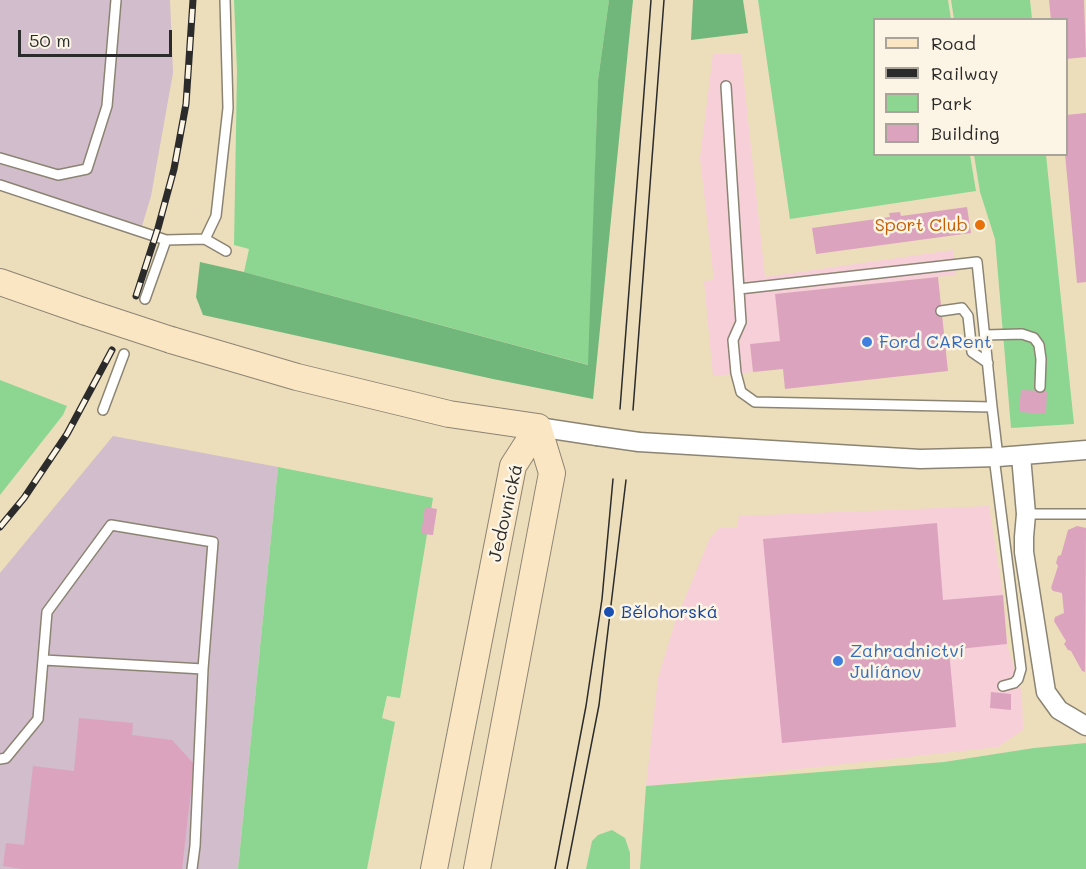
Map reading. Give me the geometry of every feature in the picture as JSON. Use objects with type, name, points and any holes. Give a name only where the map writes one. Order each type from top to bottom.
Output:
[{"type":"main road","points":[[0,282],[171,340],[297,377],[449,414],[538,427]]},
{"type":"main road","name":"Jedovnická","points":[[434,869],[513,466],[538,427]]},
{"type":"main road","name":"Jedovnická","points":[[477,869],[552,474],[538,427]]},
{"type":"street","points":[[538,427],[639,442],[897,458],[1021,456],[1086,450]]},
{"type":"street","points":[[1021,456],[1026,514],[1024,552],[1046,692],[1059,710],[1086,726]]},
{"type":"lane","points":[[0,158],[58,175],[87,169],[107,106],[116,0]]},
{"type":"lane","points":[[205,239],[216,216],[228,108],[225,0]]},
{"type":"lane","points":[[726,86],[741,322],[734,340],[736,373],[741,392],[755,402],[992,407]]},
{"type":"lane","points":[[0,185],[166,240],[205,239],[226,251]]},
{"type":"lane","points":[[145,299],[166,240]]},
{"type":"lane","points":[[739,289],[977,262],[996,457],[1022,669],[1014,683],[1003,686]]},
{"type":"lane","points":[[941,310],[962,308],[968,315],[972,352],[988,363]]},
{"type":"lane","points":[[985,335],[1022,334],[1034,338],[1039,345],[1041,359],[1040,387]]},
{"type":"lane","points":[[103,410],[124,354]]},
{"type":"lane","points":[[1026,514],[1086,514]]},
{"type":"lane","points":[[0,759],[6,758],[38,719],[46,612],[111,525],[213,542],[203,669],[192,869]]},
{"type":"lane","points":[[44,660],[203,669]]},
{"type":"shaded area","points":[[0,0],[170,0],[173,73],[151,196],[142,226],[0,180]]},
{"type":"shaded area","points":[[713,54],[741,54],[765,277],[953,250],[955,275],[775,294],[780,341],[750,344],[753,372],[713,376],[704,281],[714,280],[700,158]]},
{"type":"shaded area","points":[[113,436],[278,467],[238,869],[0,869],[0,573]]},
{"type":"shaded area","name":"Zahradnictví Julíánov","points":[[989,506],[1003,595],[1007,644],[1022,694],[1023,730],[998,747],[646,786],[658,678],[675,622],[710,538],[719,528],[737,528],[739,516]]},
{"type":"green space","points":[[234,0],[609,0],[598,80],[589,365],[244,272],[249,249],[234,245],[237,71]]},
{"type":"green space","points":[[609,0],[633,0],[593,399],[203,315],[196,297],[200,262],[588,365],[598,80]]},
{"type":"green space","points":[[693,0],[743,0],[748,33],[691,40]]},
{"type":"green space","points":[[758,0],[948,0],[951,18],[873,18],[873,156],[970,156],[976,191],[790,219]]},
{"type":"green space","points":[[951,0],[1030,0],[1032,18],[954,18]]},
{"type":"green space","points":[[974,156],[1046,156],[1074,424],[1011,428],[995,239],[980,192]]},
{"type":"green space","points":[[0,380],[67,406],[63,415],[0,495]]},
{"type":"green space","points":[[278,467],[433,498],[400,698],[387,696],[382,718],[395,722],[367,869],[238,869]]},
{"type":"green space","points":[[1086,743],[1086,869],[640,869],[646,786],[944,762],[1034,748]]},
{"type":"green space","points":[[612,830],[625,838],[630,853],[630,869],[586,869],[592,841],[598,835]]},
{"type":"building","points":[[1049,0],[1084,0],[1086,57],[1068,59],[1068,18],[1051,18]]},
{"type":"building","points":[[1086,113],[1086,282],[1077,283],[1065,156],[1068,156],[1068,115]]},
{"type":"building","points":[[967,207],[971,233],[816,254],[812,228],[890,217],[889,213],[900,212],[901,216]]},
{"type":"building","points":[[938,277],[948,371],[785,389],[783,369],[753,372],[750,344],[780,341],[775,294]]},
{"type":"building","points":[[1021,390],[1047,391],[1046,414],[1019,412]]},
{"type":"building","points":[[425,507],[437,509],[433,535],[421,534]]},
{"type":"building","points":[[937,523],[943,600],[1003,595],[1007,644],[949,650],[956,727],[782,743],[763,539]]},
{"type":"building","points":[[1077,526],[1086,528],[1085,672],[1082,671],[1071,651],[1064,644],[1066,641],[1054,621],[1055,617],[1064,613],[1062,593],[1053,591],[1051,588],[1058,566],[1056,563],[1058,556],[1061,555],[1068,530]]},
{"type":"building","points":[[991,692],[1011,694],[1011,710],[990,708]]},
{"type":"building","points":[[79,718],[133,723],[132,735],[172,740],[194,764],[182,869],[22,869],[3,866],[6,843],[24,845],[33,766],[74,771]]},
{"type":"tram line","points":[[620,409],[651,0]]},
{"type":"tram line","points":[[633,410],[664,0]]},
{"type":"tram line","points":[[555,869],[586,706],[602,599],[613,479]]},
{"type":"tram line","points":[[567,869],[599,705],[626,480]]},
{"type":"railway","points":[[136,296],[174,169],[186,104],[193,0]]},
{"type":"railway","points":[[0,527],[24,498],[67,434],[112,350]]},
{"type":"place","name":"Sport Club","points":[[980,225]]},
{"type":"place","name":"Ford CARent","points":[[867,342]]},
{"type":"place","name":"Bělohorská","points":[[609,612]]},
{"type":"place","name":"Zahradnictví Julíánov","points":[[838,661]]}]
